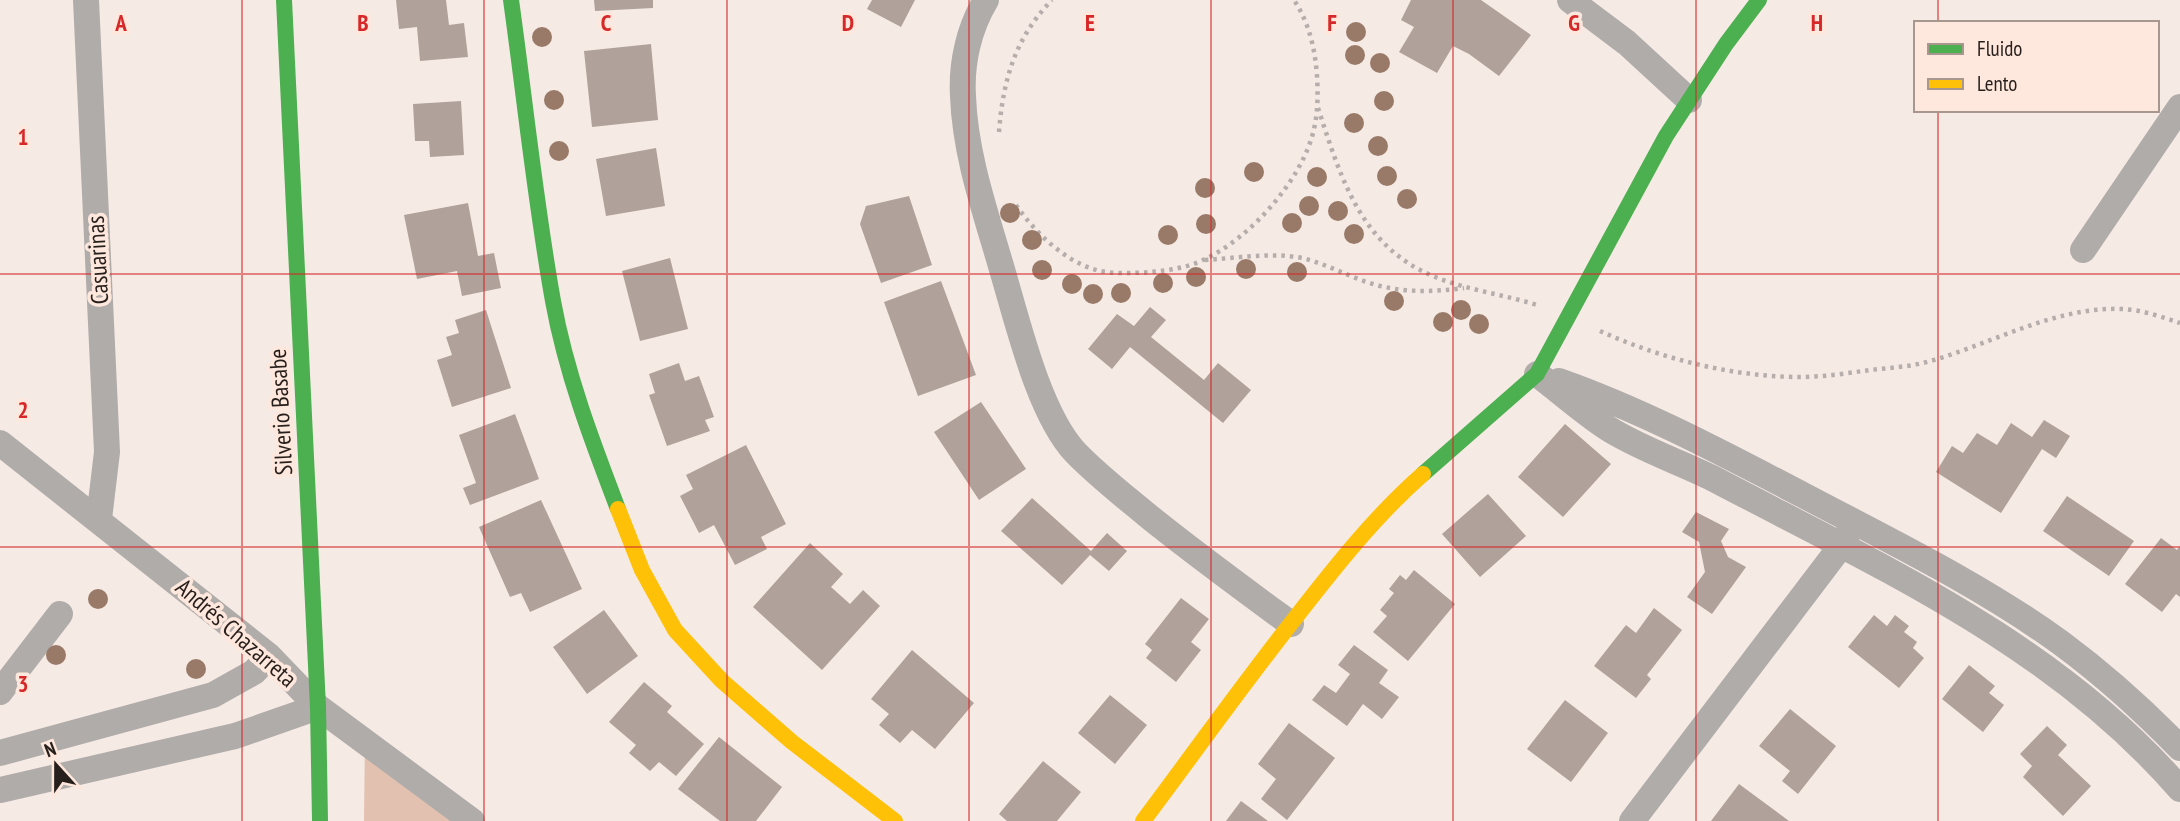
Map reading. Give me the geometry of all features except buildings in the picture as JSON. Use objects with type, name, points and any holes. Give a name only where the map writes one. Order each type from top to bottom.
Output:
[{"type":"street","name":"Casuarinas","points":[[86,0],[107,452],[99,519]]},
{"type":"street","name":"Silverio Basabe","points":[[284,0],[318,707],[320,821]]},
{"type":"street","points":[[511,0],[559,329],[590,436],[642,570],[675,630],[704,663],[792,742],[895,821]]},
{"type":"street","points":[[986,0],[967,45],[962,93],[965,130],[1022,337],[1052,416],[1074,450],[1109,484],[1209,565],[1291,624]]},
{"type":"street","points":[[1570,0],[1627,43],[1689,100]]},
{"type":"street","points":[[1143,821],[1291,624],[1394,500],[1537,374],[1659,148],[1759,0]]},
{"type":"street","points":[[2083,250],[2180,107]]},
{"type":"street","points":[[1537,374],[1603,397],[1719,452],[1965,582],[2061,643],[2144,712],[2180,748]]},
{"type":"street","points":[[1537,374],[1610,429],[1707,475],[1940,599],[2045,665],[2126,732],[2180,789]]},
{"type":"street","name":"Andrés Chazarreta","points":[[0,443],[269,656],[318,707],[472,821]]},
{"type":"street","points":[[1632,821],[1841,546],[1854,522]]},
{"type":"street","points":[[0,692],[60,614]]},
{"type":"street","points":[[0,753],[213,695],[254,672],[269,656]]},
{"type":"street","points":[[0,790],[235,736],[318,707]]},
{"type":"path","points":[[999,135],[1002,93],[1007,73],[1024,38],[1052,0]]},
{"type":"path","points":[[1203,260],[1240,237],[1278,198],[1293,176],[1314,131],[1318,108],[1313,43],[1294,0]]},
{"type":"path","points":[[1318,108],[1342,178],[1356,208],[1369,227],[1404,260],[1431,275],[1468,288],[1534,304],[1640,347],[1699,365],[1802,377],[1920,364],[2057,317],[2094,310],[2125,309],[2180,323]]},
{"type":"path","points":[[1011,195],[1024,216],[1051,244],[1094,269],[1139,273],[1172,269],[1203,260],[1276,256],[1320,263],[1371,284],[1397,291],[1468,288]]},
{"type":"shaded area","points":[[365,733],[483,821],[364,821]]},
{"type":"traffic: fast","points":[[284,0],[318,707],[320,821]]},
{"type":"traffic: fast","points":[[511,0],[541,226],[558,328],[581,407],[618,509]]},
{"type":"traffic: fast","points":[[1423,474],[1537,374],[1666,136],[1726,44],[1759,0]]},
{"type":"traffic: slow","points":[[1143,821],[1326,579],[1372,525],[1423,474]]},
{"type":"traffic: slow","points":[[618,509],[642,570],[675,630],[722,681],[792,742],[895,821]]}]
